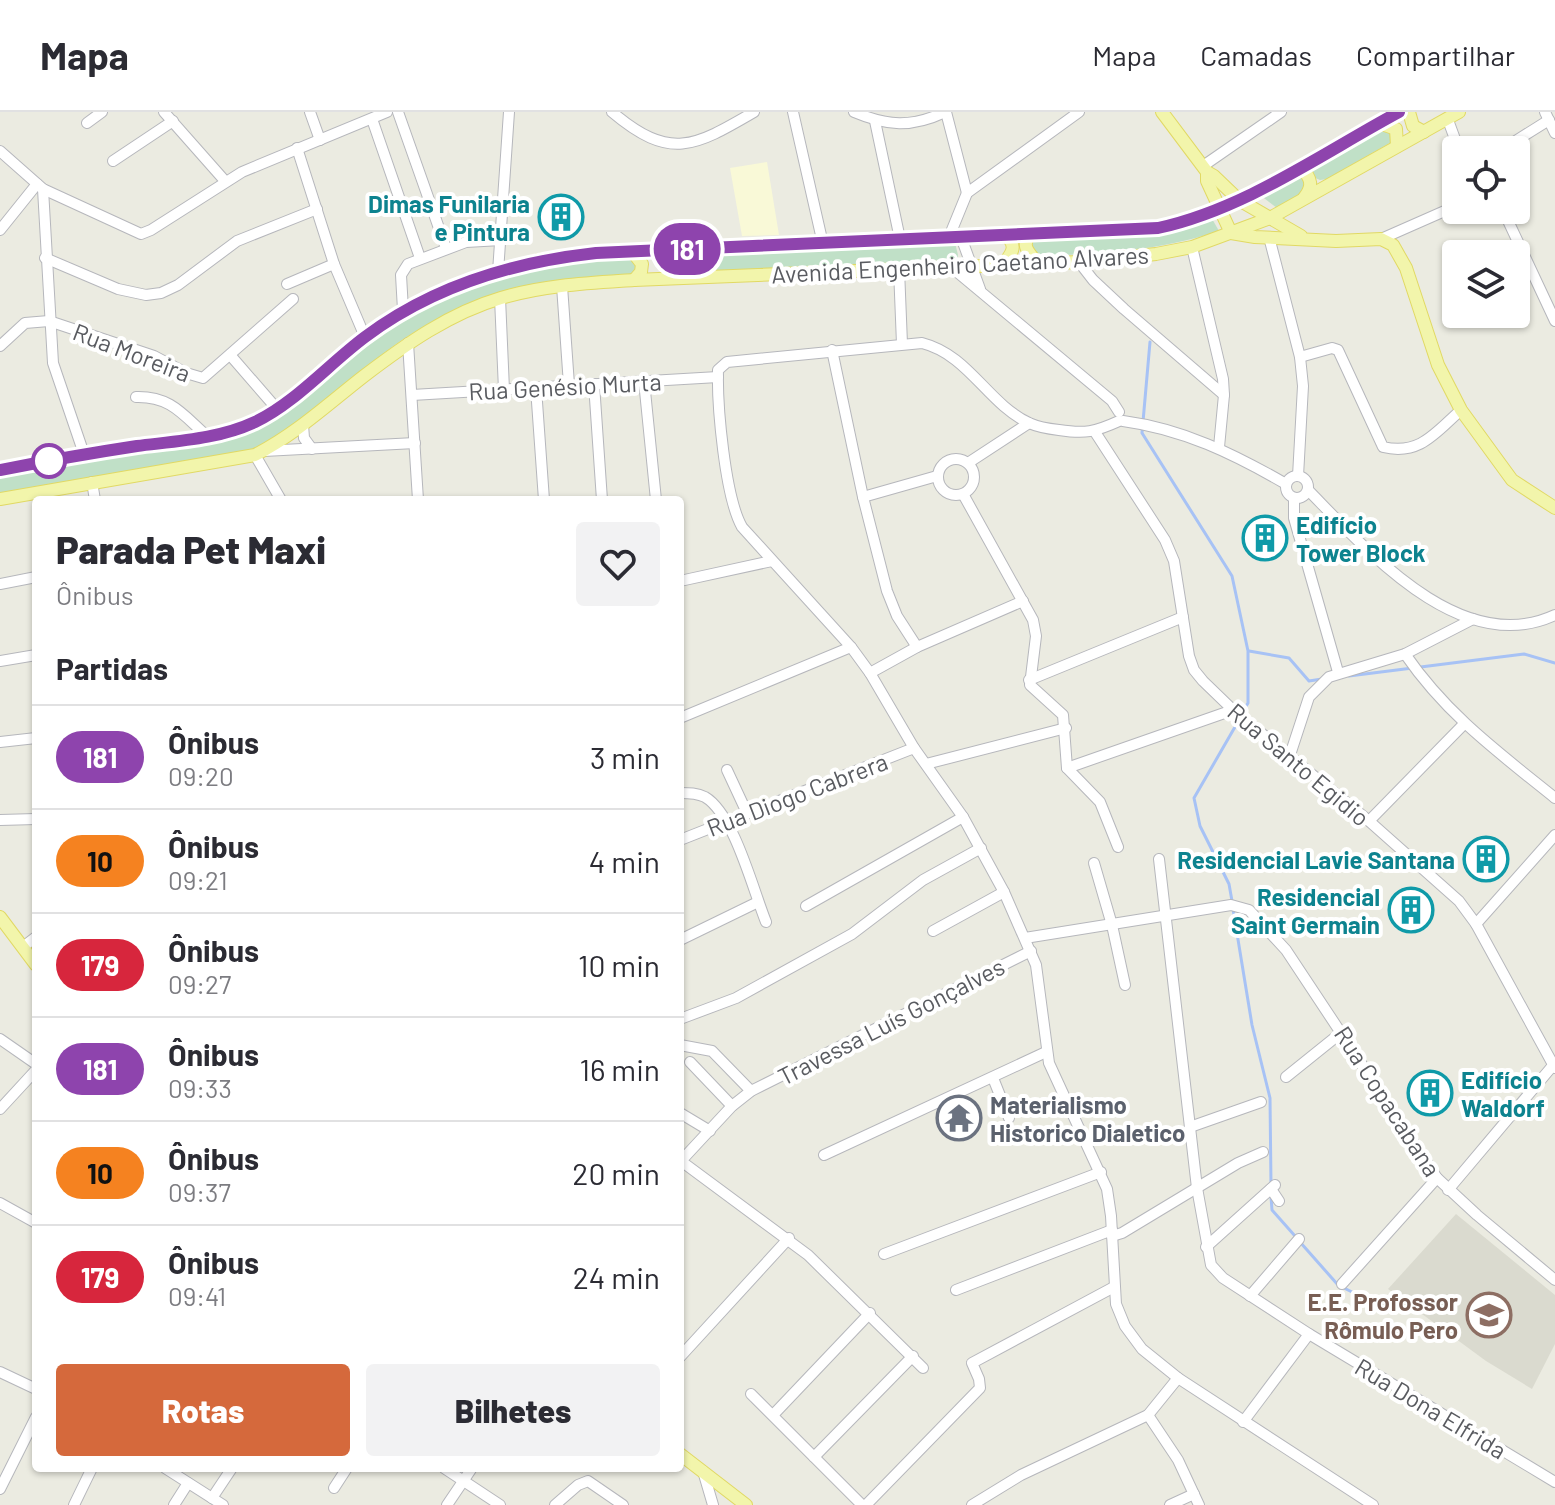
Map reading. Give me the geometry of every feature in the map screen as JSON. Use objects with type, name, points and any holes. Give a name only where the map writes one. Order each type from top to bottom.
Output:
[{"type":"main road","points":[[1162,112],[1205,169],[1239,200],[1304,237]]},
{"type":"main road","name":"Avenida Engenheiro Caetano Alvares","points":[[0,470],[207,436],[244,427],[277,409],[403,310],[457,286],[552,258],[632,251],[1158,228],[1239,200],[1399,112]]},
{"type":"main road","points":[[1409,112],[1413,126],[1424,132]]},
{"type":"main road","name":"Avenida Engenheiro Caetano Alvares","points":[[0,499],[259,453],[303,425],[408,343],[450,319],[500,298],[562,286],[634,280],[659,269],[899,269],[1079,262],[1156,254],[1192,247],[1270,218],[1459,112]]},
{"type":"main road","points":[[1379,123],[1396,129],[1397,146]]},
{"type":"main road","points":[[1205,169],[1207,181],[1231,233],[1336,241],[1381,239],[1399,252],[1438,365],[1461,410],[1512,480],[1555,508]]},
{"type":"main road","points":[[1294,170],[1305,172],[1311,181],[1304,198]]},
{"type":"main road","points":[[1030,234],[1026,249],[1037,263]]},
{"type":"main road","points":[[1003,265],[1014,248],[1005,235]]},
{"type":"main road","points":[[659,269],[661,253],[666,250]]},
{"type":"main road","points":[[632,251],[642,264],[641,272],[634,280]]},
{"type":"main road","points":[[0,917],[32,959]]},
{"type":"main road","points":[[684,1457],[746,1505]]},
{"type":"street","points":[[87,123],[102,112]]},
{"type":"street","points":[[164,112],[225,181]]},
{"type":"street","points":[[310,112],[320,140]]},
{"type":"street","points":[[0,151],[40,186],[141,234],[225,181],[387,112]]},
{"type":"street","points":[[398,112],[446,248]]},
{"type":"street","points":[[498,272],[509,112]]},
{"type":"street","points":[[612,112],[650,139],[678,143],[709,138],[754,112]]},
{"type":"street","points":[[793,112],[823,244]]},
{"type":"street","points":[[854,112],[875,121],[896,124],[917,122],[946,112],[967,193],[955,237],[972,266],[981,290]]},
{"type":"street","points":[[967,193],[1079,112]]},
{"type":"street","points":[[1205,169],[1281,112]]},
{"type":"street","points":[[1522,136],[1547,116],[1555,133]]},
{"type":"street","points":[[372,119],[420,258]]},
{"type":"street","points":[[1448,120],[1454,136]]},
{"type":"street","points":[[113,161],[173,121]]},
{"type":"street","points":[[875,121],[900,239]]},
{"type":"street","points":[[297,148],[334,264],[365,337]]},
{"type":"street","points":[[0,230],[40,186]]},
{"type":"street","points":[[40,186],[53,363],[84,454]]},
{"type":"street","points":[[45,258],[118,289],[146,295],[161,293],[178,285],[237,241],[317,209]]},
{"type":"street","points":[[1381,239],[1442,212]]},
{"type":"street","points":[[1510,224],[1555,321]]},
{"type":"street","points":[[1269,237],[1300,357],[1303,386],[1298,476]]},
{"type":"street","points":[[403,310],[401,272],[408,264],[473,240],[501,240]]},
{"type":"street","points":[[1192,247],[1218,352],[1224,395],[1219,447]]},
{"type":"street","points":[[1079,262],[1103,290],[1224,395]]},
{"type":"street","points":[[287,284],[334,264]]},
{"type":"street","points":[[951,267],[1112,401],[1120,417]]},
{"type":"street","points":[[899,269],[902,344]]},
{"type":"street","points":[[562,286],[569,385]]},
{"type":"street","points":[[500,298],[504,390]]},
{"type":"street","name":"Rua Moreira","points":[[0,346],[25,323],[49,321],[154,356],[199,378],[207,377],[293,299]]},
{"type":"street","points":[[408,343],[418,496]]},
{"type":"street","points":[[1286,484],[1219,447],[1168,428],[1120,417],[1095,432],[1058,430],[1029,423],[943,349],[922,343],[832,350],[727,362],[720,366],[718,377],[732,505],[742,527],[851,647],[870,673],[914,748],[981,848],[1031,951],[1039,981],[1046,1052],[1056,1081],[1101,1172],[1109,1201],[1114,1287],[1119,1313],[1133,1337],[1152,1358],[1178,1378],[1373,1505]]},
{"type":"street","points":[[1300,357],[1332,348],[1338,350],[1383,447],[1407,449],[1420,446],[1461,410]]},
{"type":"street","points":[[832,350],[863,497],[891,604],[917,647]]},
{"type":"street","points":[[231,356],[277,409]]},
{"type":"street","name":"Rua Genésio Murta","points":[[412,395],[718,377]]},
{"type":"street","points":[[644,381],[656,496]]},
{"type":"street","points":[[594,384],[602,496]]},
{"type":"street","points":[[536,388],[544,496]]},
{"type":"street","points":[[136,397],[168,402],[207,436]]},
{"type":"street","points":[[968,463],[1029,423]]},
{"type":"street","points":[[303,425],[304,438],[312,449]]},
{"type":"street","name":"Rua Santo Egidio","points":[[1095,432],[1165,540],[1174,561],[1194,670],[1233,710],[1369,821],[1459,901],[1476,924],[1554,1065]]},
{"type":"street","points":[[279,496],[259,453],[415,443]]},
{"type":"street","points":[[962,459],[968,463],[972,468],[972,486],[963,494],[948,494],[938,484],[938,470],[948,460],[962,459]]},
{"type":"street","points":[[863,497],[937,476]]},
{"type":"street","points":[[1308,490],[1301,498],[1294,498],[1287,493],[1286,484],[1290,478],[1298,476],[1306,481],[1308,490],[1396,576],[1422,595],[1473,619],[1515,624],[1555,615]]},
{"type":"street","points":[[92,482],[94,496]]},
{"type":"street","points":[[963,494],[1033,620],[1036,636],[1029,680],[1034,690],[1059,708],[1066,728],[1067,768],[1100,802],[1118,847]]},
{"type":"street","points":[[1294,498],[1294,518],[1338,672]]},
{"type":"street","points":[[684,580],[772,561]]},
{"type":"street","points":[[0,584],[32,578]]},
{"type":"street","points":[[870,673],[917,647],[1023,601]]},
{"type":"street","points":[[1029,680],[1183,617]]},
{"type":"street","points":[[1290,755],[1309,697],[1318,686],[1338,672],[1405,654],[1473,619]]},
{"type":"street","points":[[684,716],[851,647]]},
{"type":"street","points":[[1405,654],[1429,688],[1464,724],[1555,798]]},
{"type":"street","points":[[0,661],[32,656]]},
{"type":"street","points":[[1067,768],[1233,710]]},
{"type":"street","points":[[1369,821],[1464,724]]},
{"type":"street","points":[[926,764],[1066,728]]},
{"type":"street","points":[[0,742],[32,738]]},
{"type":"street","name":"Rua Diogo Cabrera","points":[[684,838],[914,748]]},
{"type":"street","points":[[727,770],[747,813]]},
{"type":"street","points":[[684,793],[707,798],[726,822],[742,855],[766,922]]},
{"type":"street","points":[[806,906],[963,817]]},
{"type":"street","points":[[0,820],[32,819]]},
{"type":"street","points":[[1476,924],[1555,835]]},
{"type":"street","points":[[684,1018],[736,998],[852,934],[923,880],[981,848]]},
{"type":"street","name":"Rua Dona Elfrida","points":[[1159,859],[1197,1188],[1206,1247],[1216,1273],[1309,1334],[1555,1482]]},
{"type":"street","points":[[1094,863],[1125,985]]},
{"type":"street","points":[[933,931],[1004,892]]},
{"type":"street","points":[[684,938],[758,902]]},
{"type":"street","name":"Rua Copacabana","points":[[1164,916],[1240,906],[1249,910],[1286,950],[1437,1178],[1555,1280]]},
{"type":"street","points":[[1025,938],[1164,916]]},
{"type":"street","points":[[23,947],[32,940]]},
{"type":"street","name":"Travessa Luís Gonçalves","points":[[684,1158],[732,1106],[751,1091],[1031,951]]},
{"type":"street","points":[[1286,1077],[1342,1032]]},
{"type":"street","points":[[0,1039],[32,1061]]},
{"type":"street","points":[[684,1046],[712,1051],[751,1091]]},
{"type":"street","points":[[824,1155],[1046,1052]]},
{"type":"street","points":[[690,1062],[732,1106]]},
{"type":"street","points":[[1448,1190],[1554,1065]]},
{"type":"street","points":[[0,1109],[32,1074]]},
{"type":"street","points":[[993,1078],[1009,1118]]},
{"type":"street","points":[[1190,1127],[1261,1102]]},
{"type":"street","points":[[684,1115],[710,1131]]},
{"type":"street","points":[[956,1290],[1112,1233],[1122,1233],[1238,1163],[1263,1152]]},
{"type":"street","points":[[684,1165],[789,1238],[870,1313],[923,1368]]},
{"type":"street","points":[[884,1254],[1101,1172]]},
{"type":"street","points":[[1342,1284],[1437,1178]]},
{"type":"street","points":[[1206,1247],[1273,1187],[1279,1201]]},
{"type":"street","points":[[0,1203],[32,1221]]},
{"type":"street","points":[[684,1353],[789,1238]]},
{"type":"street","points":[[1250,1296],[1299,1239]]},
{"type":"street","points":[[751,1394],[864,1505],[980,1388],[972,1363],[1114,1287]]},
{"type":"street","points":[[773,1415],[870,1313]]},
{"type":"street","points":[[1243,1422],[1309,1334]]},
{"type":"street","points":[[814,1457],[913,1356]]},
{"type":"street","points":[[0,1372],[32,1387]]},
{"type":"street","points":[[972,1505],[1021,1475],[1148,1415],[1178,1378]]},
{"type":"street","points":[[1148,1415],[1178,1460],[1196,1500],[1170,1505]]},
{"type":"street","points":[[0,1489],[4,1470],[32,1424]]},
{"type":"street","points":[[703,1471],[716,1505],[729,1491]]},
{"type":"street","points":[[74,1505],[90,1472]]},
{"type":"street","points":[[171,1472],[223,1505]]},
{"type":"street","points":[[212,1498],[229,1472]]},
{"type":"street","points":[[334,1488],[344,1472]]},
{"type":"street","points":[[450,1472],[500,1505]]},
{"type":"street","points":[[447,1505],[470,1472]]},
{"type":"street","points":[[555,1505],[578,1485],[588,1481],[623,1505]]},
{"type":"street","points":[[174,1505],[188,1483]]},
{"type":"shaded area","points":[[1386,126],[1395,140],[1327,179],[1313,177],[1310,168]]},
{"type":"shaded area","points":[[767,162],[779,235],[742,236],[730,168]]},
{"type":"shaded area","points":[[1300,173],[1304,175],[1305,192],[1277,208],[1260,195]]},
{"type":"shaded area","points":[[1211,217],[1219,231],[1151,247],[1036,256],[1029,242],[1034,238]]},
{"type":"shaded area","points":[[955,243],[957,260],[663,273],[661,258],[666,255]]},
{"type":"shaded area","points":[[632,257],[638,261],[635,276],[516,296],[431,323],[405,338],[292,427],[252,452],[0,494],[0,474],[244,432],[408,312],[474,283],[561,263]]},
{"type":"shaded area","name":"E.E. Profossor Rômulo Pero","points":[[1456,1214],[1555,1295],[1555,1344],[1532,1389],[1486,1361],[1388,1289]]},
{"type":"waterway","points":[[1150,342],[1142,433],[1232,576],[1248,651],[1248,703],[1242,713]]},
{"type":"waterway","points":[[1249,651],[1289,658],[1309,681],[1322,679]]},
{"type":"waterway","points":[[1349,676],[1524,654],[1555,663]]},
{"type":"waterway","points":[[1232,901],[1229,884],[1200,826],[1194,798],[1239,720]]},
{"type":"waterway","points":[[1233,909],[1252,1025],[1270,1098],[1271,1185]]},
{"type":"waterway","points":[[1271,1197],[1272,1210],[1295,1236]]},
{"type":"waterway","points":[[1300,1242],[1338,1285],[1376,1304]]},
{"type":"bus line","name":"181","points":[[0,470],[207,436],[244,427],[277,409],[403,310],[471,280],[539,260],[596,253],[1158,228],[1192,219],[1239,200],[1399,112]]},
{"type":"place","name":"Dimas Funilaria e Pintura","points":[[561,217]]},
{"type":"place","name":"Edifício Tower Block","points":[[1265,538]]},
{"type":"place","name":"Residencial Lavie Santana","points":[[1486,859]]},
{"type":"place","name":"Residencial Saint Germain","points":[[1411,910]]},
{"type":"place","name":"Edifício Waldorf","points":[[1430,1093]]},
{"type":"place","name":"Materialismo Historico Dialetico","points":[[959,1118]]},
{"type":"place","name":"E.E. Profossor Rômulo Pero","points":[[1489,1315]]}]
